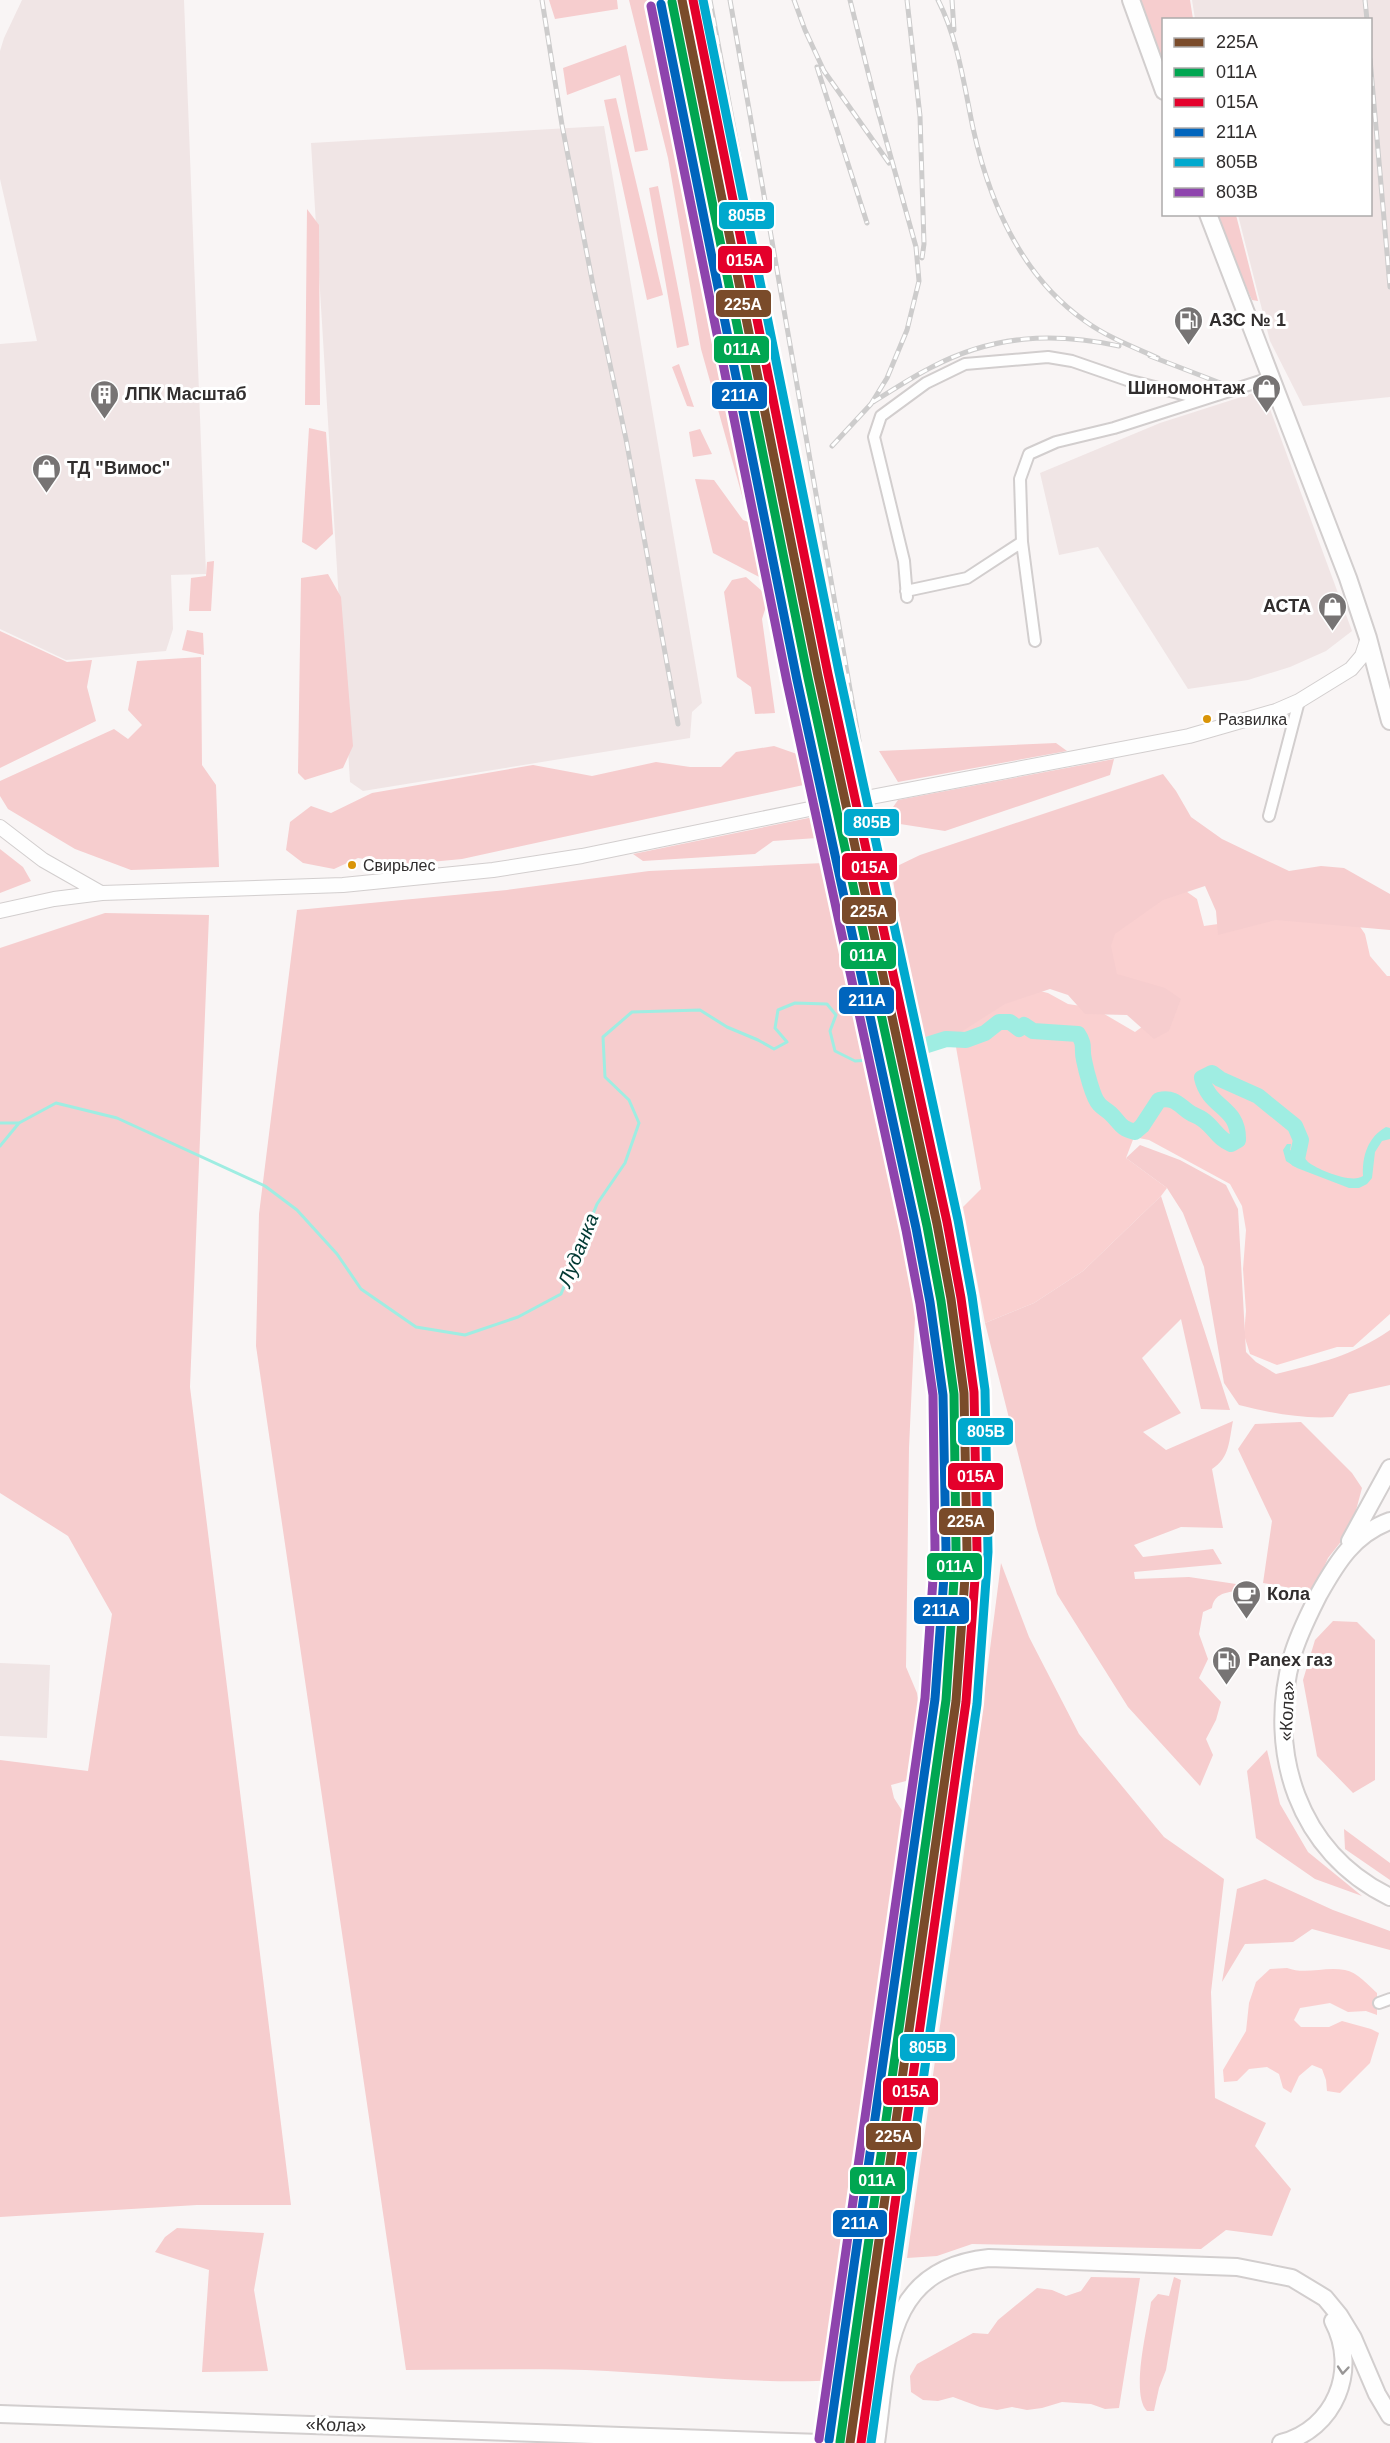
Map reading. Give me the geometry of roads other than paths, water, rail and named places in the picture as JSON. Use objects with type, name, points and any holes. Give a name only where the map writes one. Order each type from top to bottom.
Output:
[{"type":"main road","points":[[1131,0],[1162,85]]},
{"type":"main road","points":[[1209,216],[1348,578],[1368,638],[1390,721]]},
{"type":"main road","points":[[1339,1559],[1390,1468]]},
{"type":"main road","name":"«Кола»","points":[[1390,1521],[1361,1536],[1339,1559],[1312,1608],[1292,1656],[1284,1723],[1285,1754],[1293,1786],[1307,1820],[1324,1846],[1340,1864],[1390,1897]]},
{"type":"main road","points":[[876,2443],[889,2354],[899,2317],[916,2290],[927,2280],[950,2266],[990,2258],[1181,2264],[1254,2269],[1282,2275],[1302,2283],[1325,2298],[1339,2315],[1353,2338],[1377,2394],[1390,2416]]},
{"type":"main road","points":[[1281,2443],[1301,2436],[1323,2418],[1338,2395],[1345,2367],[1344,2352],[1335,2323],[1302,2283]]},
{"type":"main road","name":"«Кола»","points":[[0,2414],[821,2443]]},
{"type":"street","points":[[1022,542],[967,578],[906,594],[904,561],[874,436],[881,416],[926,383],[965,364],[1048,357],[1072,361],[1127,380],[1202,399]]},
{"type":"street","points":[[1035,641],[1022,542],[1020,479],[1029,454],[1056,442],[1114,428],[1270,378]]},
{"type":"street","points":[[0,910],[54,899],[102,893],[343,885],[452,876],[582,856],[819,807],[1189,736],[1276,711],[1299,701],[1351,669],[1362,656],[1368,638]]},
{"type":"street","points":[[1351,669],[1367,670],[1380,680]]},
{"type":"street","points":[[1269,816],[1299,701]]},
{"type":"street","points":[[0,827],[43,860],[102,893]]},
{"type":"water","points":[[1386,1127],[1390,1128],[1390,1139],[1382,1141],[1375,1152],[1372,1178],[1359,1188],[1349,1188],[1297,1168],[1286,1161],[1283,1150],[1287,1144],[1291,1144],[1290,1150],[1295,1152],[1301,1140],[1308,1162],[1335,1175],[1358,1178],[1363,1176],[1367,1148],[1375,1136]]},
{"type":"waterway","name":"Луданка","points":[[0,1146],[19,1123],[56,1103],[117,1118],[265,1186],[297,1210],[337,1254],[361,1289],[416,1327],[465,1335],[518,1317],[561,1294],[597,1204],[625,1163],[639,1123],[629,1100],[605,1077],[603,1037],[632,1012],[700,1010],[727,1027],[774,1049],[787,1042],[775,1028],[778,1010],[795,1003],[827,1004],[836,1015],[830,1031],[835,1051],[855,1061],[883,1059]]},
{"type":"waterway","name":"Луданка","points":[[927,1045],[946,1039],[966,1040],[985,1033],[999,1022],[1010,1022],[1019,1029],[1024,1025],[1033,1031],[1078,1034],[1083,1044],[1088,1077],[1097,1101],[1123,1127],[1135,1132],[1142,1126],[1159,1100],[1168,1099],[1202,1119],[1231,1144],[1238,1140],[1234,1120],[1211,1096],[1202,1078],[1212,1073],[1258,1096],[1295,1126],[1301,1140],[1297,1159]]},
{"type":"waterway","points":[[0,1123],[19,1123]]},
{"type":"railway","points":[[542,0],[562,125],[626,439],[678,724]]},
{"type":"railway","points":[[710,0],[795,458]]},
{"type":"railway","points":[[730,0],[859,741]]},
{"type":"railway","points":[[794,0],[824,71],[889,163]]},
{"type":"railway","points":[[832,446],[871,404],[887,378],[907,330],[919,281],[916,247],[850,0]]},
{"type":"railway","points":[[907,0],[920,116],[924,244],[922,258]]},
{"type":"railway","points":[[938,0],[951,30],[988,183],[1011,235],[1043,282],[1062,303],[1093,327],[1158,358]]},
{"type":"railway","points":[[952,0],[954,30]]},
{"type":"railway","points":[[1365,0],[1367,18]]},
{"type":"railway","points":[[817,67],[867,223]]},
{"type":"railway","points":[[1372,82],[1390,287]]},
{"type":"railway","points":[[873,402],[932,367],[978,348],[1024,339],[1047,338],[1119,346]]},
{"type":"railway","points":[[1150,356],[1223,384]]},
{"type":"place","name":"АЗС № 1","points":[[1188,346]]},
{"type":"place","name":"Шиномонтаж","points":[[1266,414]]},
{"type":"place","name":"ЛПК Масштаб","points":[[104,420]]},
{"type":"place","name":"ТД \"Вимос\"","points":[[46,494]]},
{"type":"place","name":"АСТА","points":[[1332,632]]},
{"type":"place","name":"Развилка","points":[[1207,719]]},
{"type":"place","name":"Свирьлес","points":[[352,865]]},
{"type":"place","name":"Кола","points":[[1246,1620]]},
{"type":"place","name":"Panex газ","points":[[1227,1686]]}]
